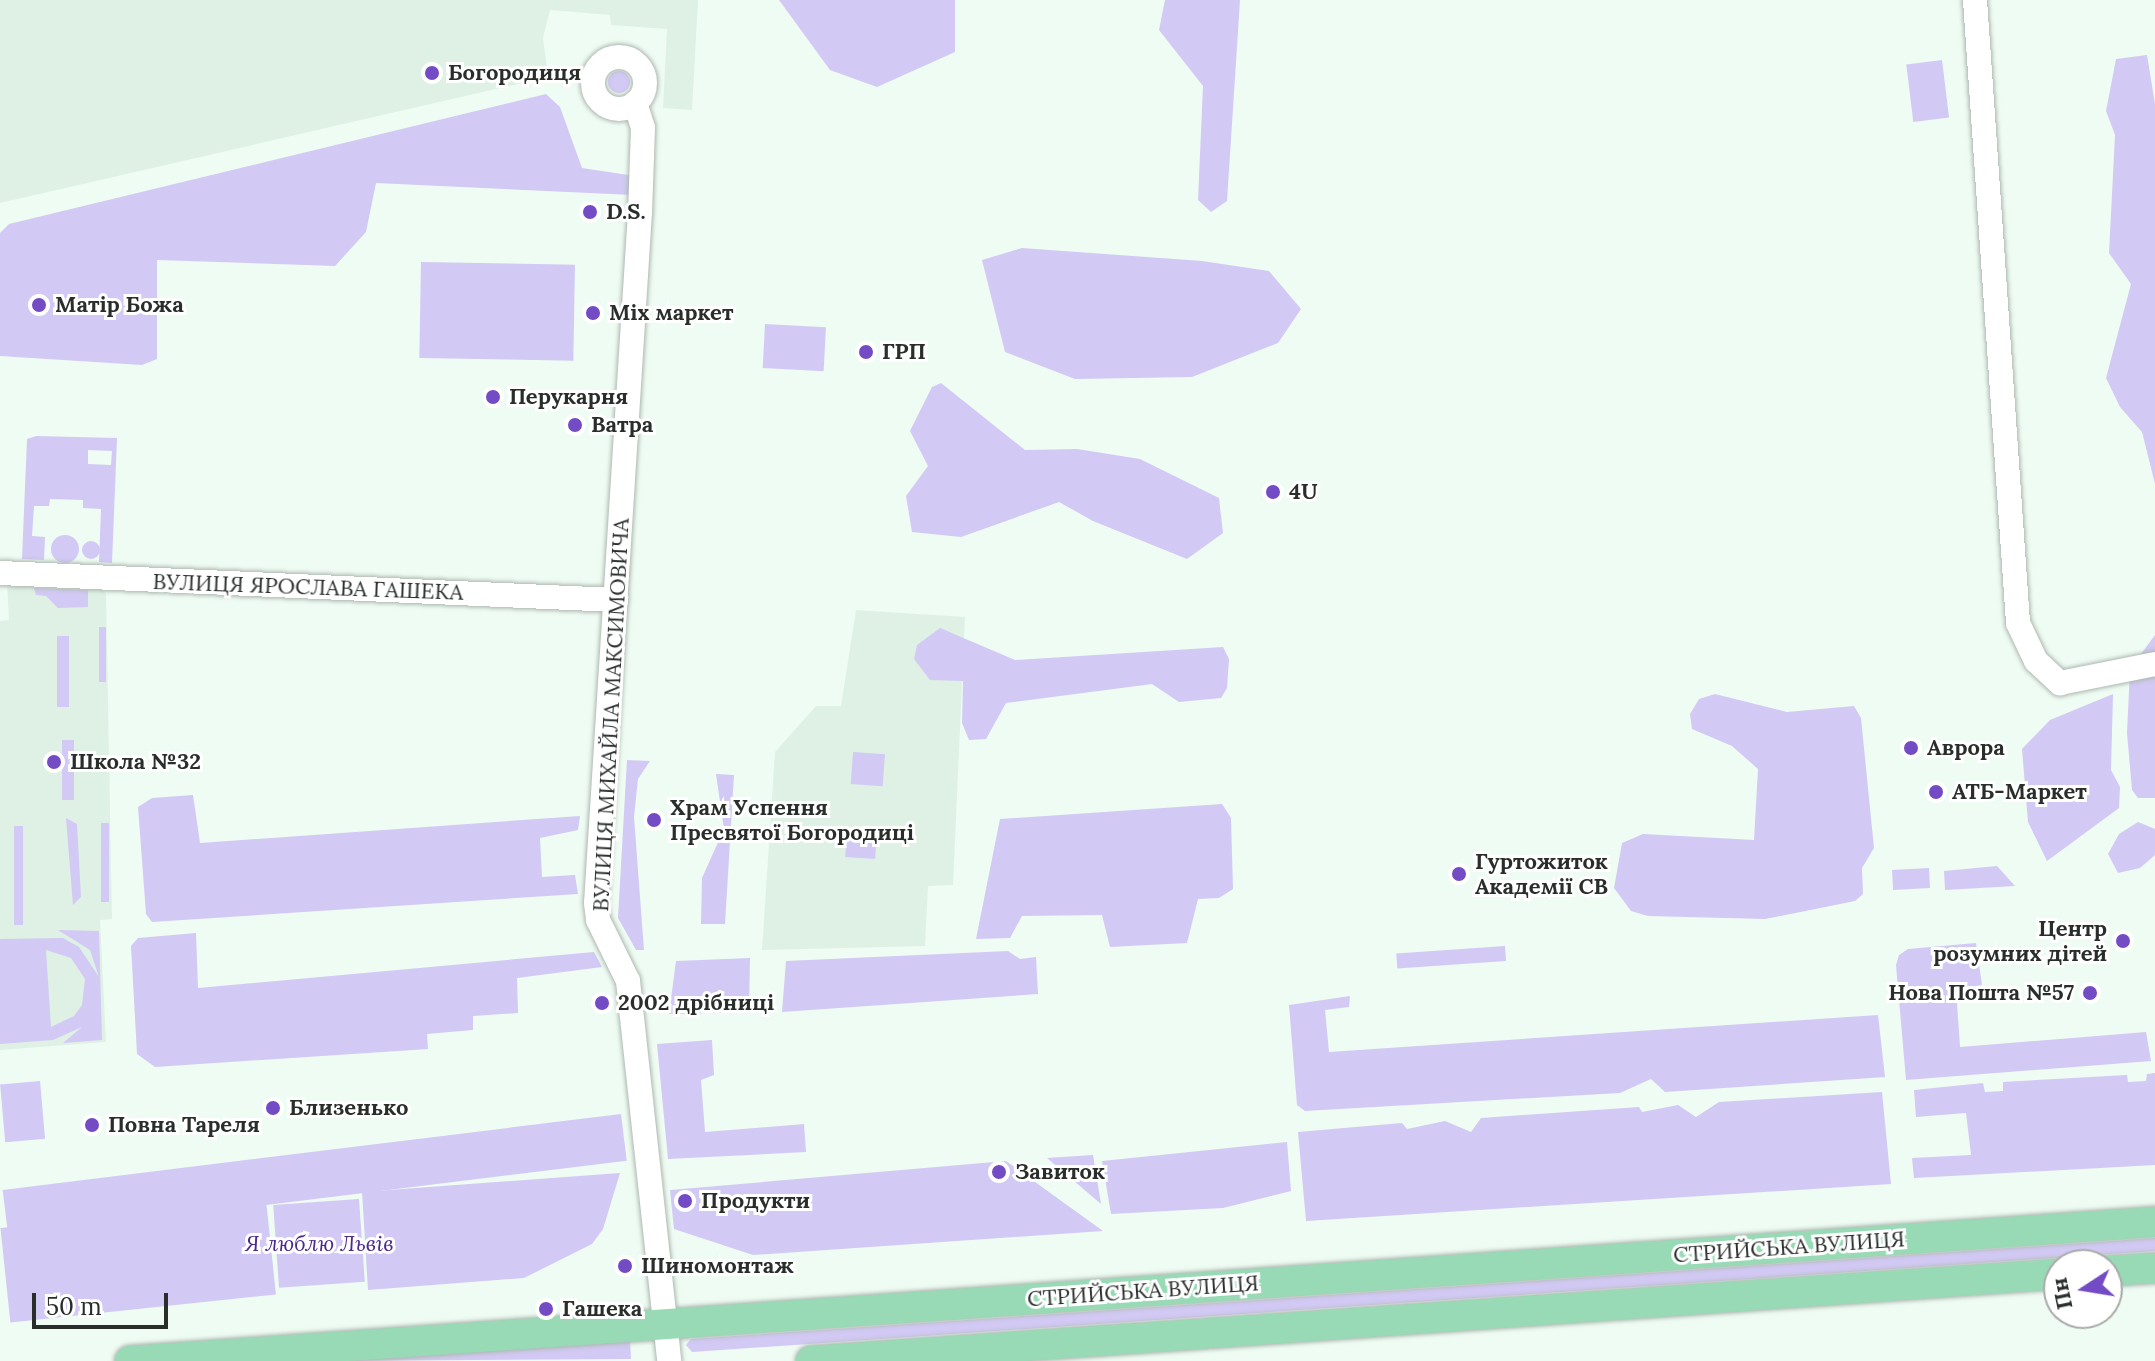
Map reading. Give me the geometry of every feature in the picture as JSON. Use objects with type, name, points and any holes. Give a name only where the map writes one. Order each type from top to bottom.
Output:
[{"type":"main road","name":"СТРИЙСЬКА ВУЛИЦЯ","points":[[130,1361],[665,1321],[2155,1222]]},
{"type":"main road","points":[[2123,1270],[2155,1268]]},
{"type":"main road","name":"СТРИЙСЬКА ВУЛИЦЯ","points":[[811,1361],[2043,1275]]},
{"type":"street","points":[[1975,0],[2018,623],[2036,661],[2060,683],[2155,664]]},
{"type":"street","name":"ВУЛИЦЯ МИХАЙЛА МАКСИМОВИЧА","points":[[635,103],[643,128],[640,212],[596,903],[598,920],[628,981],[669,1361]]},
{"type":"street","name":"ВУЛИЦЯ ЯРОСЛАВА ГАШЕКА","points":[[0,573],[616,600]]},
{"type":"shaded area","points":[[0,0],[698,0],[692,110],[663,108],[667,29],[611,25],[610,15],[550,10],[543,38],[548,77],[0,203]]},
{"type":"shaded area","name":"Школа №32","points":[[7,582],[103,589],[106,595],[112,919],[100,920],[106,1042],[0,1050],[0,621],[9,620]]},
{"type":"shaded area","points":[[856,610],[965,617],[953,885],[928,886],[925,946],[762,950],[775,752],[816,706],[841,706]]},
{"type":"green space","points":[[779,0],[955,0],[955,52],[877,87],[830,70]]},
{"type":"green space","points":[[1165,0],[1240,0],[1227,201],[1211,212],[1198,200],[1203,86],[1159,30]]},
{"type":"green space","points":[[2147,55],[2155,104],[2155,484],[2142,432],[2120,407],[2106,378],[2131,284],[2109,253],[2115,135],[2106,111],[2116,59]]},
{"type":"green space","points":[[1942,60],[1949,118],[1913,122],[1906,64]]},
{"type":"green space","points":[[619,71],[627,74],[630,82],[627,90],[619,93],[611,90],[608,82],[611,74]]},
{"type":"green space","points":[[546,94],[560,107],[582,168],[635,176],[633,195],[376,183],[366,232],[335,266],[157,260],[157,359],[142,365],[0,356],[0,233],[9,224]]},
{"type":"green space","points":[[1022,248],[1202,261],[1269,271],[1301,309],[1278,343],[1192,377],[1075,379],[1005,352],[982,260]]},
{"type":"green space","points":[[421,262],[575,265],[573,361],[419,358]]},
{"type":"green space","points":[[765,324],[826,327],[824,371],[763,368]]},
{"type":"green space","points":[[941,383],[1025,450],[1077,449],[1140,459],[1219,498],[1223,533],[1187,559],[1093,521],[1059,502],[961,537],[912,532],[906,496],[928,466],[910,431],[932,387]]},
{"type":"green space","points":[[36,436],[117,438],[112,563],[99,562],[101,509],[83,508],[83,500],[50,499],[49,506],[34,506],[32,536],[45,537],[44,560],[22,559],[27,439]],"holes":[[[88,450],[112,451],[111,465],[88,464]]]},
{"type":"green space","points":[[65,535],[75,539],[79,549],[75,559],[65,563],[55,559],[51,549],[55,539]]},
{"type":"green space","points":[[87,541],[95,541],[100,550],[98,557],[87,559],[82,554],[82,546]]},
{"type":"green space","points":[[34,588],[88,590],[88,607],[58,608],[46,596],[36,595]]},
{"type":"green space","points":[[99,627],[106,627],[106,682],[99,682]]},
{"type":"green space","points":[[940,628],[1015,660],[1223,647],[1229,659],[1227,688],[1221,698],[1179,702],[1152,684],[1006,703],[986,739],[969,740],[962,723],[963,681],[930,680],[914,659],[917,645]]},
{"type":"green space","points":[[2155,635],[2155,798],[2138,798],[2132,790],[2127,733],[2130,669]]},
{"type":"green space","points":[[57,636],[69,636],[69,707],[57,707]]},
{"type":"green space","points":[[1715,694],[1787,712],[1854,706],[1861,718],[1874,848],[1862,868],[1863,894],[1855,901],[1765,919],[1648,916],[1631,911],[1614,888],[1622,843],[1643,834],[1754,840],[1758,769],[1732,746],[1692,729],[1690,714],[1699,699]]},
{"type":"green space","points":[[2113,694],[2111,770],[2120,787],[2119,808],[2047,861],[2028,822],[2022,749],[2050,720]]},
{"type":"green space","points":[[62,740],[74,740],[74,800],[62,800]]},
{"type":"green space","points":[[853,752],[885,754],[883,786],[851,784]]},
{"type":"green space","points":[[627,760],[650,761],[638,779],[634,817],[644,950],[636,950],[618,918]]},
{"type":"green space","points":[[716,774],[734,775],[725,924],[701,924],[702,878],[724,829]]},
{"type":"green space","points":[[193,795],[200,843],[580,816],[578,830],[540,838],[542,877],[575,875],[578,894],[152,922],[146,914],[138,807],[152,798]]},
{"type":"green space","points":[[1222,804],[1231,818],[1233,889],[1219,898],[1198,899],[1187,943],[1110,947],[1102,915],[1022,916],[1010,938],[976,939],[1000,819]]},
{"type":"green space","points":[[66,818],[77,824],[81,897],[73,905]]},
{"type":"green space","points":[[2138,822],[2155,829],[2155,855],[2140,868],[2118,873],[2108,854],[2119,834]]},
{"type":"green space","points":[[101,823],[109,823],[109,902],[101,902]]},
{"type":"green space","points":[[14,826],[23,826],[23,925],[14,925]]},
{"type":"green space","points":[[847,831],[877,833],[875,859],[845,857]]},
{"type":"green space","points":[[1997,866],[2015,886],[1945,890],[1944,871]]},
{"type":"green space","points":[[1929,868],[1930,888],[1893,890],[1892,870]]},
{"type":"green space","points":[[58,930],[99,931],[102,1040],[63,1043],[82,1027],[53,1040],[0,1044],[0,939],[63,938],[79,947],[99,977],[90,950]],"holes":[[[46,950],[71,958],[85,979],[82,1005],[74,1016],[51,1027]]]},
{"type":"green space","points":[[196,933],[198,988],[594,952],[602,967],[517,978],[518,1013],[473,1016],[473,1030],[427,1034],[428,1049],[155,1067],[137,1054],[131,946],[138,938]]},
{"type":"green space","points":[[1976,943],[1982,985],[1956,989],[1960,1047],[2146,1032],[2151,1061],[1906,1080],[1896,965],[1899,955],[1908,949]]},
{"type":"green space","points":[[1505,946],[1506,961],[1397,969],[1396,954]]},
{"type":"green space","points":[[1008,951],[1020,959],[1036,957],[1038,994],[782,1012],[786,961]]},
{"type":"green space","points":[[750,958],[749,1012],[669,1014],[676,961]]},
{"type":"green space","points":[[1350,996],[1349,1007],[1325,1010],[1329,1052],[1878,1015],[1885,1077],[1665,1092],[1651,1079],[1620,1093],[1305,1111],[1297,1105],[1289,1005]]},
{"type":"green space","points":[[712,1040],[714,1075],[701,1080],[705,1132],[804,1124],[806,1152],[668,1159],[657,1044]]},
{"type":"green space","points":[[2155,1073],[2155,1165],[1914,1178],[1912,1158],[1971,1155],[1966,1113],[1916,1117],[1914,1090],[1983,1083],[1985,1092],[2003,1091],[2003,1082],[2127,1075],[2128,1082],[2146,1081],[2147,1074]]},
{"type":"green space","points":[[40,1081],[45,1139],[5,1142],[0,1084]]},
{"type":"green space","points":[[1882,1092],[1891,1184],[1306,1221],[1298,1132],[1402,1123],[1407,1129],[1445,1121],[1471,1132],[1481,1118],[1639,1107],[1642,1112],[1678,1105],[1696,1117],[1719,1102]]},
{"type":"green space","points":[[621,1114],[627,1161],[8,1237],[3,1190]]},
{"type":"green space","points":[[1287,1142],[1291,1191],[1223,1208],[1111,1214],[1102,1161]]},
{"type":"green space","points":[[1093,1155],[1101,1204],[1047,1158]]},
{"type":"green space","points":[[1006,1161],[1103,1231],[753,1255],[674,1229],[670,1190]]},
{"type":"green space","points":[[620,1173],[603,1229],[592,1244],[524,1278],[368,1290],[362,1192]]},
{"type":"green space","name":"Я люблю Львів","points":[[359,1199],[365,1282],[279,1288],[273,1205]]},
{"type":"green space","points":[[266,1200],[276,1294],[10,1322],[0,1228]]},
{"type":"green space","points":[[2155,1238],[2155,1251],[2123,1253],[2123,1249],[2043,1249],[2043,1259],[692,1352],[686,1345],[691,1339]]},
{"type":"green space","points":[[630,1340],[631,1359],[328,1361]]},
{"type":"place","name":"Богородиця","points":[[432,73]]},
{"type":"place","name":"D.S.","points":[[590,212]]},
{"type":"place","name":"Матір Божа","points":[[39,305]]},
{"type":"place","name":"Mix маркет","points":[[593,313]]},
{"type":"place","name":"ГРП","points":[[866,352]]},
{"type":"place","name":"Перукарня","points":[[493,397]]},
{"type":"place","name":"Ватра","points":[[575,425]]},
{"type":"place","name":"4U","points":[[1273,492]]},
{"type":"place","name":"Аврора","points":[[1911,748]]},
{"type":"place","name":"Школа №32","points":[[54,762]]},
{"type":"place","name":"АТБ-Маркет","points":[[1936,792]]},
{"type":"place","name":"Храм Успення Пресвятої Богородиці","points":[[654,820]]},
{"type":"place","name":"Гуртожиток Академії СВ","points":[[1459,874]]},
{"type":"place","name":"Центр розумних дітей","points":[[2123,941]]},
{"type":"place","name":"Нова Пошта №57","points":[[2090,993]]},
{"type":"place","name":"2002 дрібниці","points":[[602,1003]]},
{"type":"place","name":"Близенько","points":[[273,1108]]},
{"type":"place","name":"Повна Тареля","points":[[92,1125]]},
{"type":"place","name":"Завиток","points":[[999,1172]]},
{"type":"place","name":"Продукти","points":[[685,1201]]},
{"type":"place","name":"Шиномонтаж","points":[[625,1266]]},
{"type":"place","name":"Гашека","points":[[546,1309]]}]
